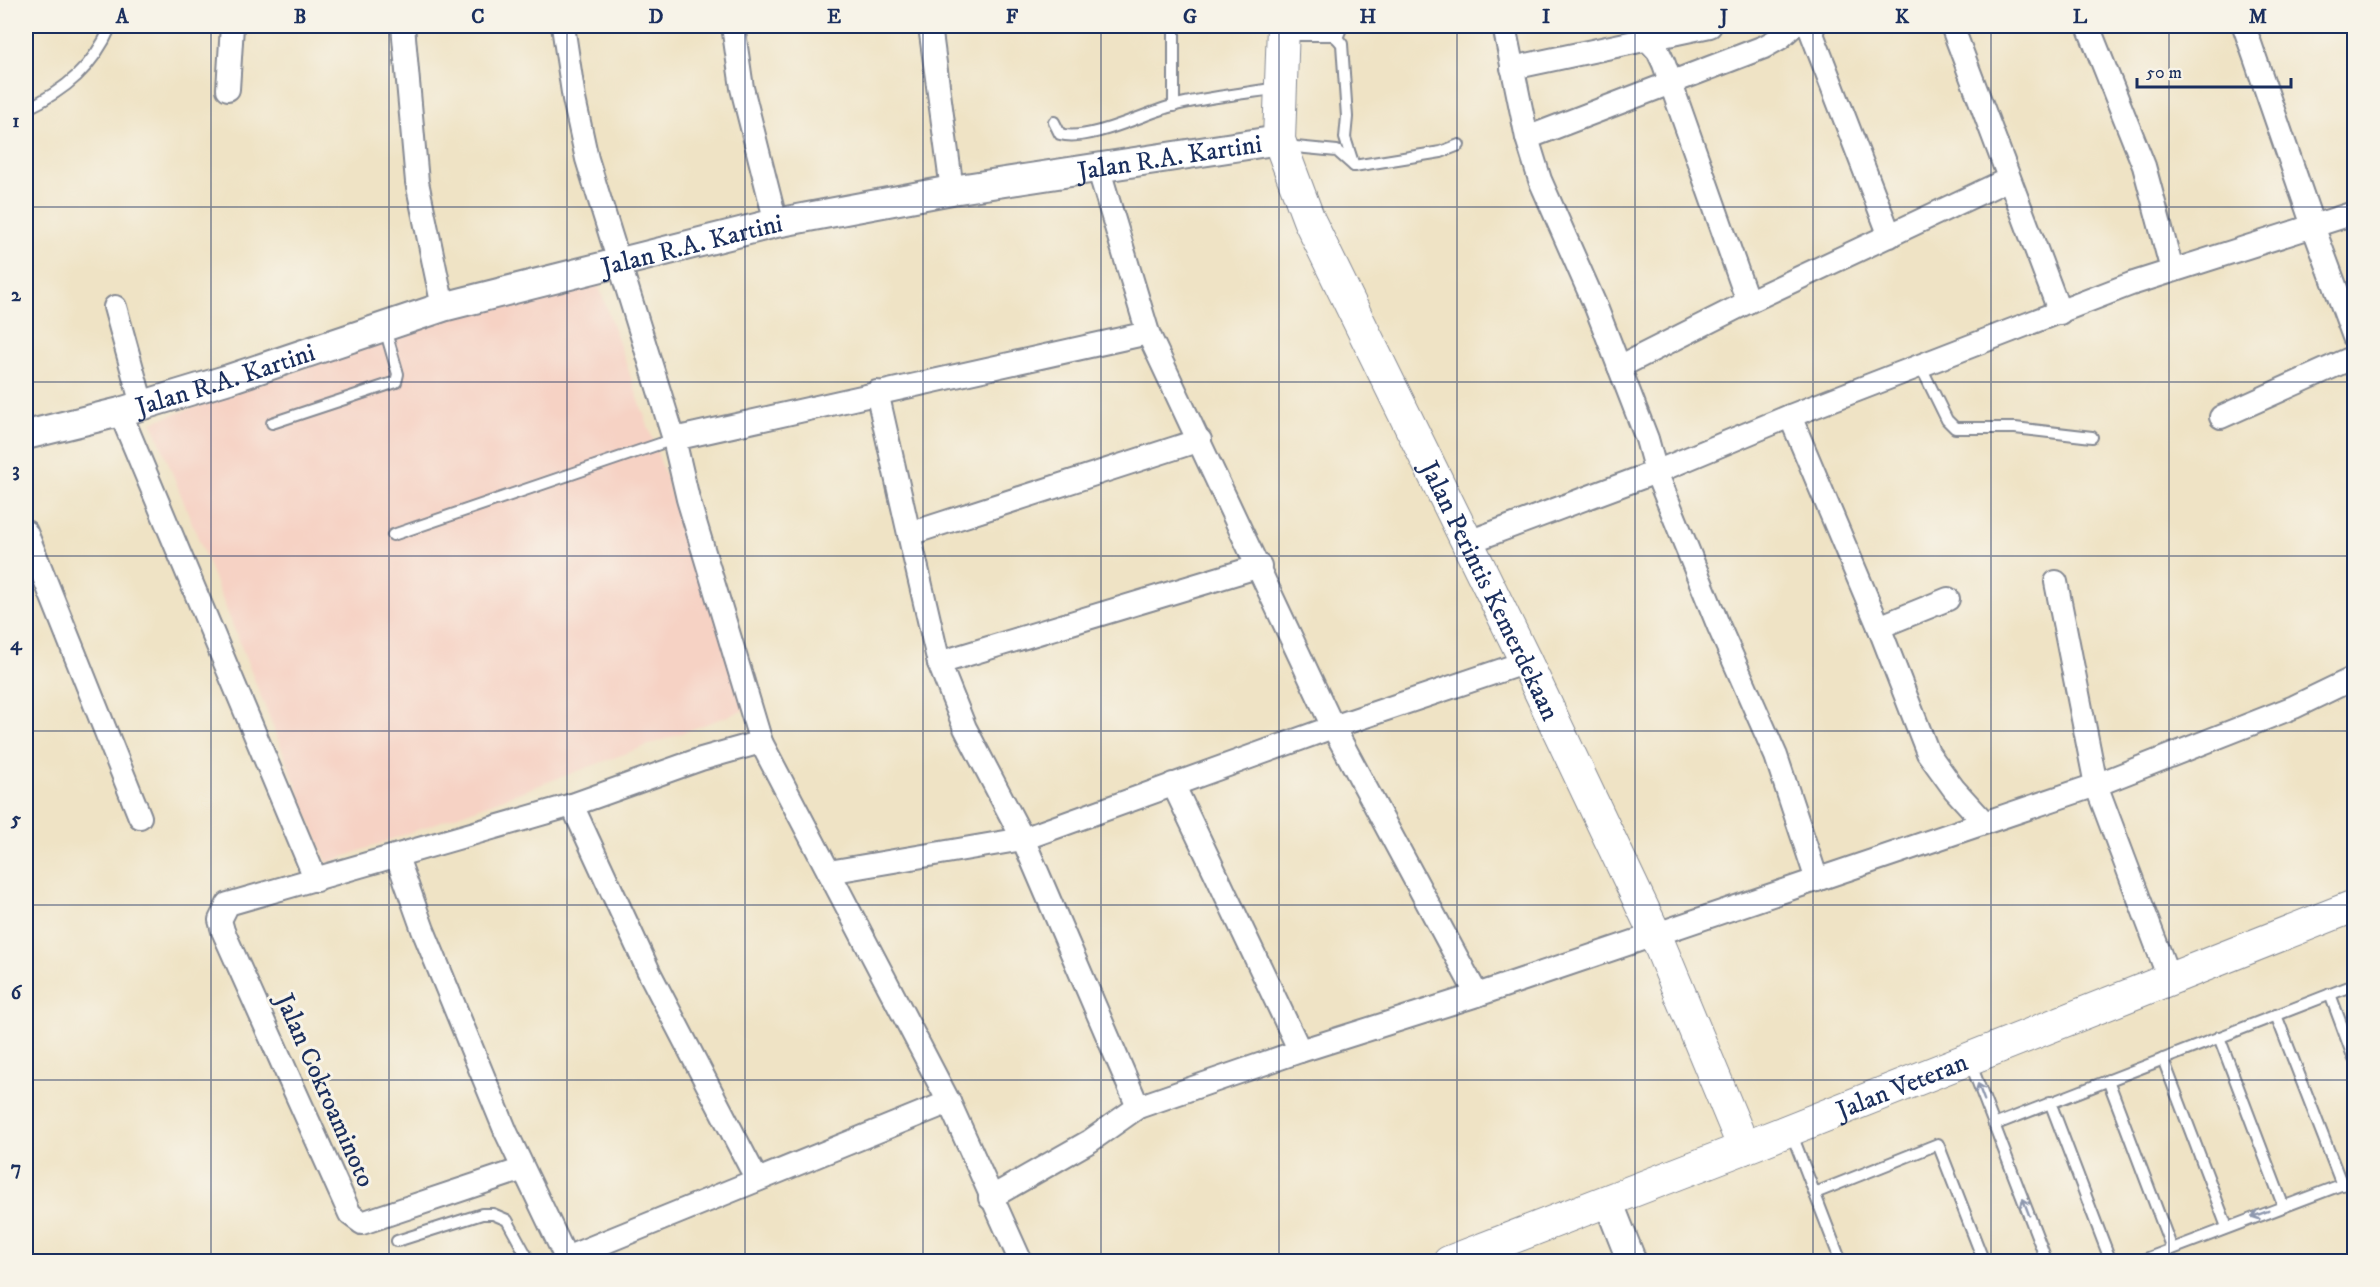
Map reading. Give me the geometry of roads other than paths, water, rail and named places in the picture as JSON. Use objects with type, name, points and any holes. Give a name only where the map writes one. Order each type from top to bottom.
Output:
[{"type":"main road","name":"Jalan Perintis Kemerdekaan","points":[[1283,30],[1280,143],[1309,220],[1526,662],[1655,934],[1744,1148]]},
{"type":"main road","name":"Jalan Veteran","points":[[1449,1262],[2355,906]]},
{"type":"street","points":[[228,89],[232,26]]},
{"type":"street","points":[[403,26],[417,182],[443,307]]},
{"type":"street","points":[[563,26],[574,99],[587,159],[674,439],[688,499],[761,742],[949,1102],[990,1198],[1021,1262]]},
{"type":"street","points":[[733,26],[742,88],[776,223]]},
{"type":"street","points":[[930,26],[952,190]]},
{"type":"street","points":[[1504,26],[1527,138],[1540,180],[1596,306],[1647,439],[1656,472],[1719,627],[1776,756],[1817,880]]},
{"type":"street","points":[[1512,68],[1710,26]]},
{"type":"street","points":[[1527,138],[1764,47],[1780,38],[1793,26]]},
{"type":"street","points":[[1809,26],[1890,236]]},
{"type":"street","points":[[1952,26],[2060,313]]},
{"type":"street","points":[[2088,26],[2144,166],[2172,270]]},
{"type":"street","points":[[2244,26],[2313,226],[2355,336]]},
{"type":"street","points":[[1646,38],[1658,51],[1748,302]]},
{"type":"street","name":"Jalan R.A. Kartini","points":[[26,435],[131,409],[229,379],[443,307],[776,223],[952,190],[1098,167],[1280,143]]},
{"type":"street","points":[[1098,167],[1148,333],[1260,566],[1334,727],[1477,994]]},
{"type":"street","points":[[1619,367],[1748,302],[2009,179]]},
{"type":"street","points":[[1466,543],[1656,472],[1790,416],[2172,270],[2355,213]]},
{"type":"street","points":[[115,306],[131,409]]},
{"type":"street","points":[[674,439],[1148,333]]},
{"type":"street","points":[[2221,417],[2355,357]]},
{"type":"street","points":[[877,392],[939,663],[965,728],[1023,839],[1137,1107]]},
{"type":"street","name":"Jalan R.A. Kartini","points":[[131,409],[316,880]]},
{"type":"street","points":[[1790,416],[1879,627],[1928,753],[1953,789],[1983,821]]},
{"type":"street","points":[[909,534],[1200,440]]},
{"type":"street","points":[[26,532],[140,817]]},
{"type":"street","points":[[939,663],[1260,566]]},
{"type":"street","points":[[2056,582],[2096,785],[2169,978]]},
{"type":"street","points":[[1879,627],[1948,599]]},
{"type":"street","points":[[828,872],[1023,839],[1334,727],[1526,662]]},
{"type":"street","points":[[990,1198],[1090,1141],[1137,1107],[1817,880],[1983,821],[2096,785],[2294,707],[2355,678]]},
{"type":"street","points":[[316,880],[572,805],[701,759],[761,742]]},
{"type":"street","points":[[1173,784],[1300,1051]]},
{"type":"street","points":[[572,805],[650,974],[756,1178]]},
{"type":"street","points":[[397,856],[423,930],[523,1169],[567,1260],[756,1178],[949,1102]]},
{"type":"street","name":"Jalan Cokroaminoto","points":[[316,880],[228,904],[220,920],[350,1214],[363,1223],[523,1169]]},
{"type":"street","points":[[1608,1201],[1632,1262]]},
{"type":"lane","points":[[26,109],[81,74],[100,50],[111,26]]},
{"type":"lane","points":[[1174,26],[1174,106]]},
{"type":"lane","points":[[1337,38],[1342,26]]},
{"type":"lane","points":[[1283,30],[1332,35],[1342,44],[1347,117],[1345,138],[1354,166]]},
{"type":"lane","points":[[1053,122],[1060,134],[1067,136],[1091,132],[1174,106],[1282,88]]},
{"type":"lane","points":[[1280,143],[1337,151],[1354,166]]},
{"type":"lane","points":[[1354,166],[1441,152],[1459,145]]},
{"type":"lane","points":[[272,423],[396,382],[398,374],[384,326]]},
{"type":"lane","points":[[1921,367],[1947,420],[1955,428],[2015,428],[2092,437]]},
{"type":"lane","points":[[393,535],[674,439]]},
{"type":"lane","points":[[1994,1125],[2355,985]]},
{"type":"lane","points":[[2330,994],[2355,1059]]},
{"type":"lane","points":[[2277,1015],[2342,1185]]},
{"type":"lane","points":[[2219,1037],[2283,1205]]},
{"type":"lane","points":[[1969,1059],[2047,1262]]},
{"type":"lane","points":[[2163,1059],[2227,1227]]},
{"type":"lane","points":[[2108,1080],[2172,1249]]},
{"type":"lane","points":[[2050,1102],[2111,1262]]},
{"type":"lane","points":[[1790,1129],[1841,1262]]},
{"type":"lane","points":[[1815,1193],[1938,1144],[1984,1262]]},
{"type":"lane","points":[[2138,1262],[2283,1205],[2355,1180]]},
{"type":"lane","points":[[397,1241],[482,1214],[493,1214],[507,1220],[530,1262]]}]
